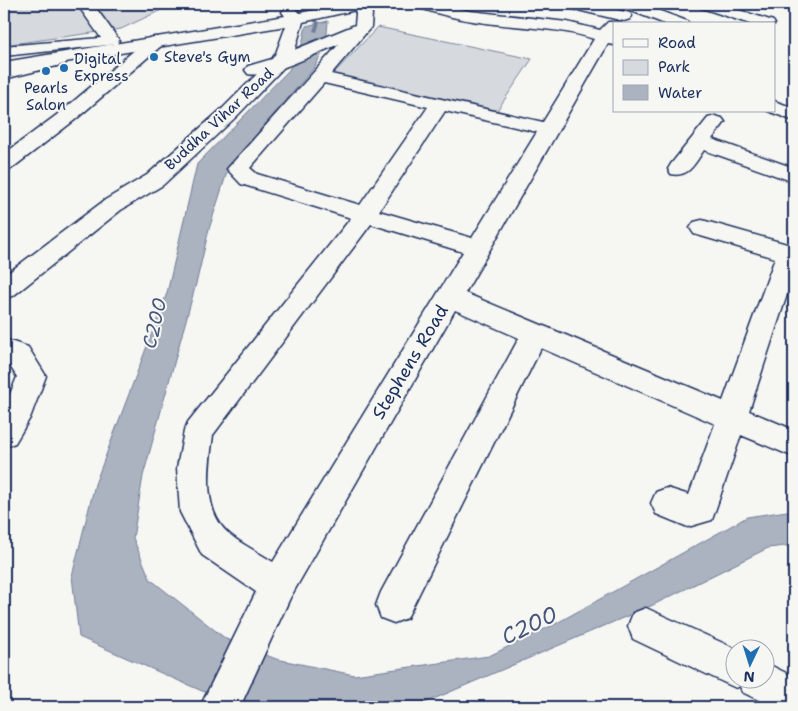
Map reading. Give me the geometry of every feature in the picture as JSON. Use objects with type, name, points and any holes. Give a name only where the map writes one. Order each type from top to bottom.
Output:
[{"type":"street","points":[[4,74],[103,44],[108,34],[84,4]]},
{"type":"street","points":[[4,51],[155,42],[330,4]]},
{"type":"street","points":[[422,4],[436,9],[502,20],[560,26],[623,18]]},
{"type":"street","points":[[571,4],[623,18],[662,22]]},
{"type":"street","points":[[705,4],[761,22]]},
{"type":"street","points":[[4,58],[288,14],[357,9]]},
{"type":"street","points":[[254,70],[283,61],[329,41],[357,9]]},
{"type":"street","points":[[357,9],[321,77],[238,169],[249,179],[477,248]]},
{"type":"street","name":"Buddha Vihar Road","points":[[4,289],[113,205],[155,180],[283,61],[288,14]]},
{"type":"street","name":"Buddha Vihar Road","points":[[113,205],[134,176],[254,70],[268,50],[288,14]]},
{"type":"street","name":"Stephens Road","points":[[220,707],[278,586],[549,129],[613,33]]},
{"type":"street","points":[[4,164],[70,115],[155,42]]},
{"type":"street","points":[[4,67],[103,44]]},
{"type":"street","points":[[321,77],[549,129]]},
{"type":"street","points":[[278,586],[214,543],[196,512],[193,468],[199,431],[365,215],[440,104]]},
{"type":"street","points":[[776,108],[794,115]]},
{"type":"street","points":[[679,169],[715,122]]},
{"type":"street","points":[[700,142],[794,175]]},
{"type":"street","points":[[667,503],[688,511],[700,509],[731,417],[792,254],[702,228]]},
{"type":"street","points":[[449,297],[794,444]]},
{"type":"street","points":[[394,604],[535,333]]},
{"type":"street","points":[[4,434],[20,410],[32,376],[11,352]]},
{"type":"street","points":[[646,626],[726,664]]},
{"type":"green space","points":[[4,4],[174,4],[121,29],[4,45]]},
{"type":"green space","points":[[378,27],[532,59],[494,115],[331,76]]},
{"type":"water","points":[[328,21],[326,46],[314,68],[229,166],[209,229],[197,280],[143,476],[133,538],[150,579],[226,639],[276,659],[354,675],[489,656],[557,623],[747,517],[794,510],[794,545],[768,548],[653,605],[415,707],[282,707],[260,704],[202,691],[79,637],[72,576],[95,484],[167,293],[197,164],[289,70],[302,44],[306,26]]},
{"type":"waterway","name":"C200","points":[[288,4],[296,7],[318,23],[315,31]]},
{"type":"place","name":"Steve's Gym","points":[[154,57]]},
{"type":"place","name":"Digital Express","points":[[64,68]]},
{"type":"place","name":"Pearls Salon","points":[[46,71]]}]
